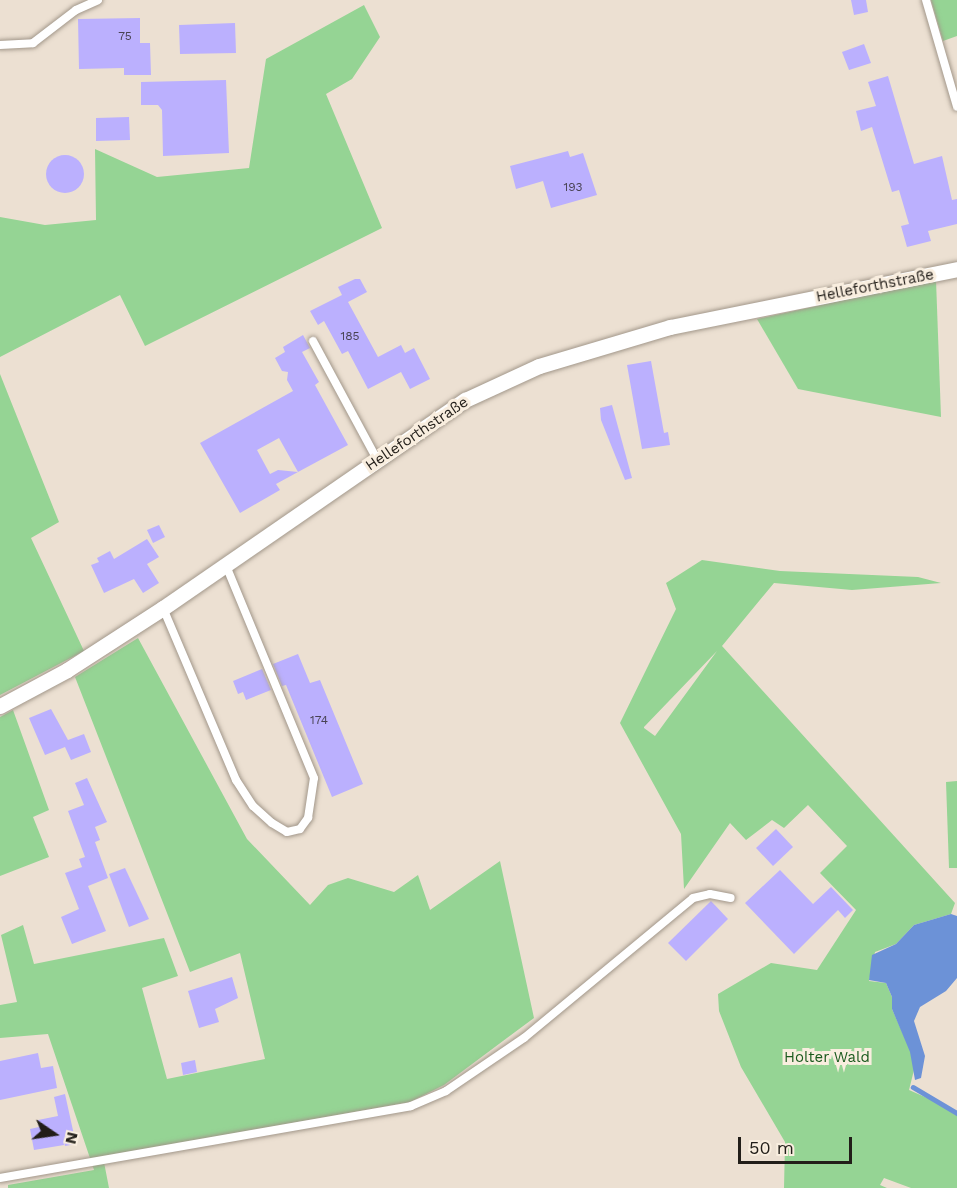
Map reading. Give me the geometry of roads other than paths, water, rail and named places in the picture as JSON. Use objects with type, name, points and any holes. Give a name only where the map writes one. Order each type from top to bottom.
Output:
[{"type":"street","name":"Helleforthstraße","points":[[0,706],[67,670],[163,608],[465,400],[580,351],[670,327],[957,269]]},
{"type":"lane","points":[[0,45],[33,43],[76,10],[98,0]]},
{"type":"lane","points":[[926,0],[957,107]]},
{"type":"lane","points":[[314,341],[378,461]]},
{"type":"lane","points":[[163,608],[236,780],[253,806],[272,823],[287,832],[300,829],[308,818],[314,778],[267,656],[226,566]]},
{"type":"lane","points":[[0,1178],[411,1106],[446,1091],[524,1038],[693,898],[710,894],[731,898]]},
{"type":"water","points":[[951,914],[957,916],[957,978],[946,991],[920,1007],[914,1021],[925,1056],[921,1078],[915,1080],[910,1052],[892,1009],[892,997],[886,983],[869,980],[872,955],[896,944],[914,925]]},
{"type":"waterway","points":[[913,1087],[957,1113]]},
{"type":"park label","name":"Holter Wald","points":[[827,1058]]}]
